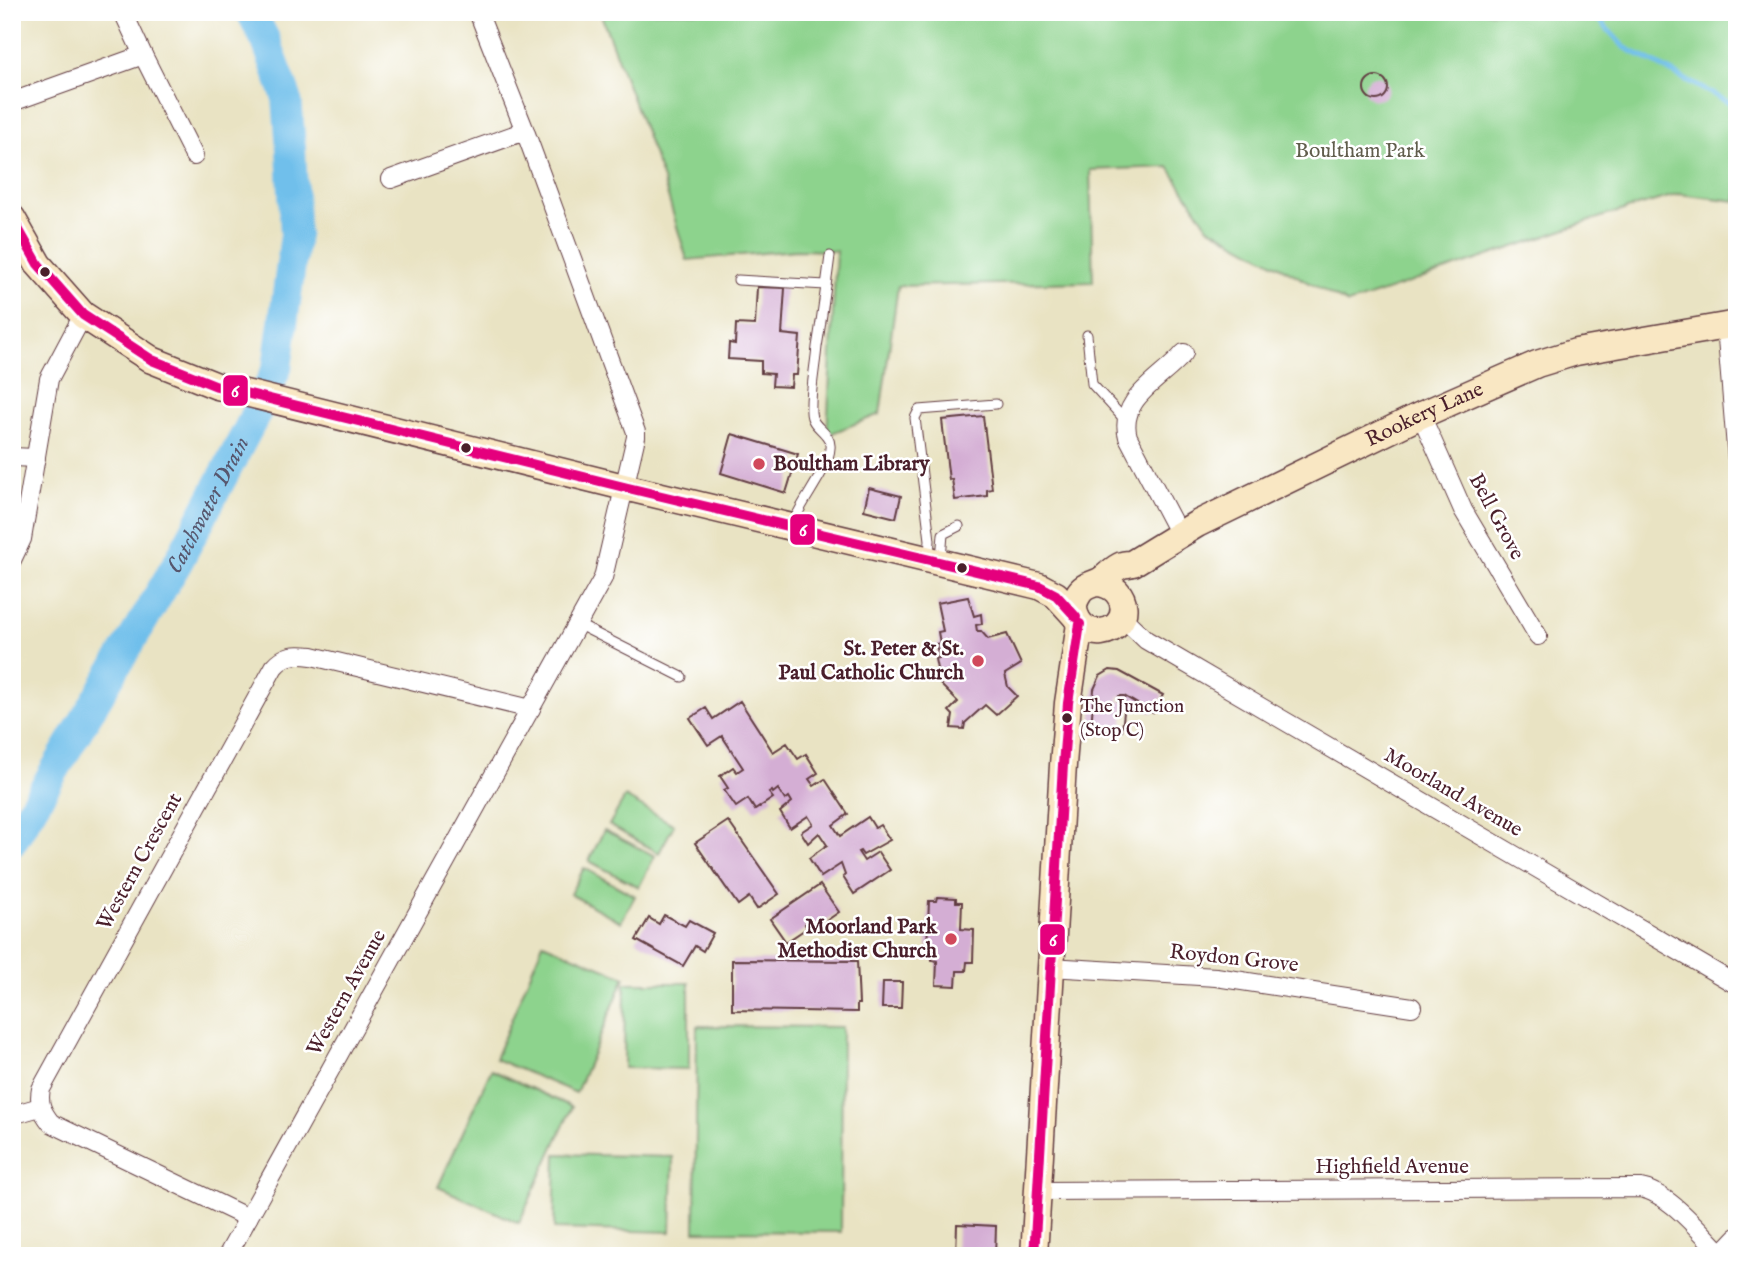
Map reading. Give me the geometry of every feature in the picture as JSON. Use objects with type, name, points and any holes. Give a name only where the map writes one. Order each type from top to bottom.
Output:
[{"type":"street","points":[[123,12],[194,156]]},
{"type":"street","name":"Western Avenue","points":[[227,1256],[605,571],[636,432],[478,12]]},
{"type":"street","points":[[12,102],[143,55]]},
{"type":"street","points":[[391,179],[525,131]]},
{"type":"street","points":[[12,218],[38,264],[83,315],[152,360],[218,386],[792,528],[1039,586],[1100,620]]},
{"type":"street","points":[[12,560],[22,538],[49,379],[83,315]]},
{"type":"street","points":[[1731,326],[1737,460]]},
{"type":"street","name":"Rookery Lane","points":[[1090,586],[1179,534],[1421,415],[1537,364],[1576,352],[1731,326]]},
{"type":"street","points":[[1179,534],[1128,438],[1125,420],[1136,398],[1184,353]]},
{"type":"street","name":"Bell Grove","points":[[1421,415],[1468,520],[1538,636]]},
{"type":"street","points":[[12,457],[36,458]]},
{"type":"street","points":[[1034,1256],[1059,764],[1072,670],[1133,563]]},
{"type":"street","points":[[1039,586],[1058,584],[1113,587],[1100,620]]},
{"type":"street","points":[[1090,586],[1075,602],[1100,620]]},
{"type":"street","name":"Moorland Avenue","points":[[1100,620],[1146,640],[1737,985]]},
{"type":"street","name":"Western Crescent","points":[[40,1107],[41,1088],[274,667],[281,659],[295,654],[312,656],[531,709]]},
{"type":"street","name":"Roydon Grove","points":[[1050,967],[1216,977],[1412,1007]]},
{"type":"street","points":[[12,1115],[40,1107],[51,1123],[248,1219]]},
{"type":"street","name":"Highfield Avenue","points":[[1038,1191],[1640,1188],[1651,1190],[1664,1198],[1720,1255]]},
{"type":"street","points":[[1720,1255],[1737,1237]]},
{"type":"lane","points":[[792,528],[831,447],[829,439],[817,426],[811,413],[830,256]]},
{"type":"lane","points":[[738,281],[826,285]]},
{"type":"lane","points":[[1087,335],[1092,384],[1125,420]]},
{"type":"lane","points":[[935,560],[930,540],[915,418],[919,411],[996,404]]},
{"type":"lane","points":[[935,560],[943,534],[959,526]]},
{"type":"lane","points":[[578,624],[682,677]]},
{"type":"green space","name":"Boultham Park","points":[[600,12],[1737,12],[1737,201],[1679,194],[1610,214],[1348,304],[1208,227],[1169,167],[1090,170],[1093,282],[898,286],[880,414],[827,435],[836,251],[796,250],[687,260],[663,180]]},
{"type":"green space","points":[[625,797],[674,825],[659,853],[609,825]]},
{"type":"green space","points":[[604,830],[655,856],[639,887],[589,861]]},
{"type":"green space","points":[[584,868],[635,896],[621,922],[570,894]]},
{"type":"green space","points":[[543,943],[625,977],[576,1093],[495,1059]]},
{"type":"green space","points":[[625,983],[689,983],[689,1069],[624,1068]]},
{"type":"green space","points":[[697,1026],[842,1027],[841,1232],[695,1231]]},
{"type":"green space","points":[[491,1070],[572,1107],[519,1223],[438,1187]]},
{"type":"green space","points":[[556,1154],[673,1157],[671,1232],[554,1229]]},
{"type":"building","points":[[1376,76],[1387,83],[1388,88],[1381,99],[1376,100],[1365,93],[1364,88],[1371,77]]},
{"type":"building","points":[[757,287],[785,288],[782,334],[800,336],[797,375],[792,375],[791,387],[772,386],[773,374],[761,373],[761,361],[728,359],[729,343],[735,344],[736,324],[755,325]]},
{"type":"building","points":[[983,416],[992,489],[987,490],[987,496],[955,500],[952,479],[949,480],[942,420]]},
{"type":"building","name":"Boultham Library","points":[[732,434],[798,454],[786,493],[721,473]]},
{"type":"building","points":[[869,488],[901,496],[896,518],[864,510]]},
{"type":"building","name":"St. Peter & St. Paul Catholic Church","points":[[968,597],[974,616],[981,614],[982,624],[976,625],[977,631],[981,631],[988,639],[1007,634],[1021,664],[1005,674],[1008,687],[1017,696],[996,715],[985,705],[965,723],[964,729],[951,728],[953,715],[949,711],[958,702],[940,684],[935,659],[939,658],[936,644],[940,643],[938,632],[943,631],[937,603]]},
{"type":"building","points":[[1110,670],[1119,671],[1163,695],[1153,713],[1124,696],[1119,696],[1118,701],[1125,702],[1122,731],[1091,729],[1094,689],[1100,676]]},
{"type":"building","points":[[740,701],[773,752],[787,743],[798,759],[806,754],[818,773],[809,779],[814,786],[825,779],[848,814],[833,825],[840,836],[868,817],[875,828],[880,825],[890,840],[863,855],[858,852],[864,861],[878,852],[890,870],[854,894],[843,877],[845,875],[841,864],[821,877],[809,858],[827,845],[819,833],[808,843],[801,832],[813,824],[808,816],[790,828],[780,812],[792,802],[789,797],[785,800],[778,789],[769,793],[773,798],[755,810],[748,799],[736,807],[724,790],[728,788],[720,776],[733,767],[737,772],[743,768],[722,736],[708,745],[690,718],[706,708],[713,719]]},
{"type":"building","points":[[728,821],[779,894],[757,909],[749,897],[738,905],[695,843]]},
{"type":"building","points":[[820,885],[839,912],[816,928],[810,920],[805,924],[807,928],[786,942],[770,919]]},
{"type":"building","name":"Moorland Park Methodist Church","points":[[937,897],[956,898],[956,902],[962,902],[961,929],[974,930],[973,962],[967,962],[966,971],[957,971],[956,986],[936,985],[937,961],[932,960],[932,948],[927,947],[929,901],[936,901]]},
{"type":"building","points":[[664,915],[685,926],[689,920],[713,933],[703,951],[695,946],[683,966],[636,940],[649,918],[659,924]]},
{"type":"building","points":[[732,960],[857,961],[857,1012],[732,1010]]},
{"type":"building","points":[[883,982],[902,982],[901,1008],[882,1008]]},
{"type":"building","points":[[957,1224],[996,1226],[995,1256],[956,1256]]},
{"type":"waterway","name":"Catchwater Drain","points":[[12,842],[178,562],[256,414],[277,368],[295,235],[291,149],[287,98],[266,41],[251,12]]},
{"type":"waterway","points":[[1592,12],[1624,47],[1737,107]]},
{"type":"transit line","name":"6","points":[[12,218],[38,264],[83,315],[152,360],[217,386],[1039,586],[1056,595],[1076,617]]},
{"type":"transit line","name":"6","points":[[1034,1256],[1063,765],[1068,703],[1080,624]]},
{"type":"place","name":"Boultham Library","points":[[759,464]]},
{"type":"place","name":"St. Peter & St. Paul Catholic Church","points":[[978,661]]},
{"type":"place","name":"The Junction (Stop C)","points":[[1067,718]]},
{"type":"place","name":"Moorland Park Methodist Church","points":[[951,939]]}]
